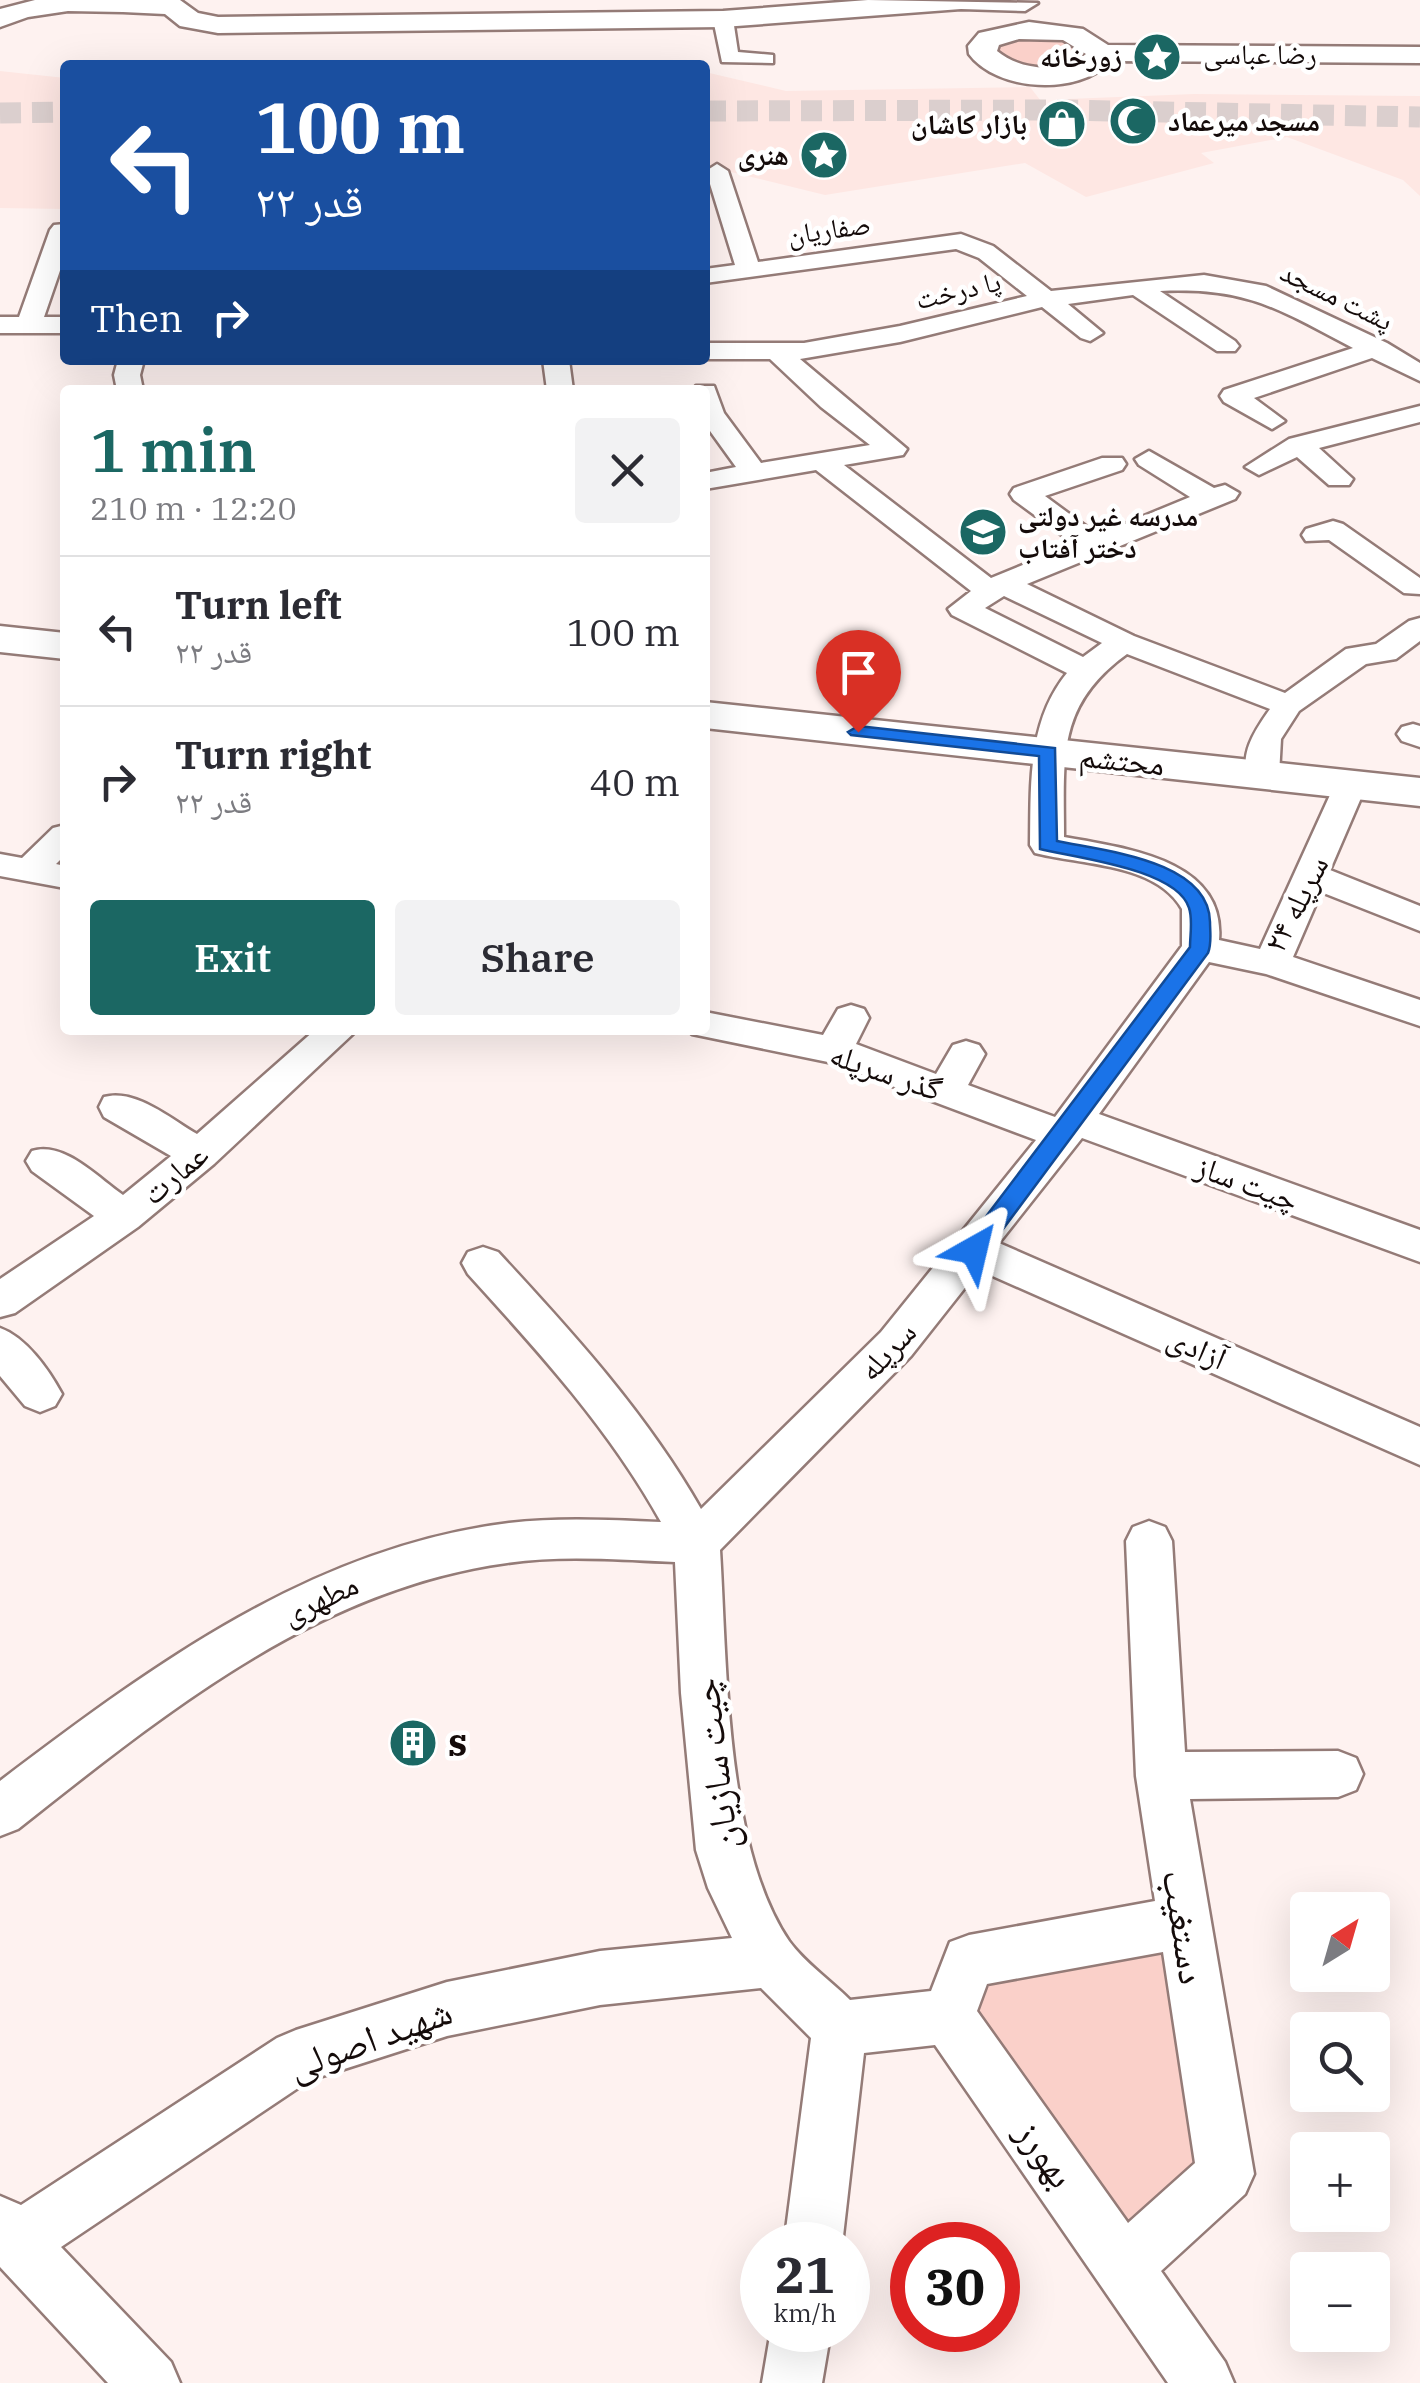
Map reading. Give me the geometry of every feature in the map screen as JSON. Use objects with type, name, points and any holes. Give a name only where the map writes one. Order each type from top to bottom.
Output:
[{"type":"street","points":[[18,10],[68,3],[174,3],[190,20],[218,25],[723,20],[965,1],[1024,2],[1037,30]]},
{"type":"street","points":[[723,20],[729,58],[766,60]]},
{"type":"street","points":[[1037,30],[1085,39],[1100,53],[1090,66],[1043,78],[1002,67],[982,54],[982,46],[989,39],[1037,30]]},
{"type":"street","name":"رضا عباسی","points":[[1100,53],[1420,54]]},
{"type":"street","points":[[717,171],[749,270]]},
{"type":"street","points":[[29,325],[60,236]]},
{"type":"street","name":"صفاریان","points":[[710,275],[961,240],[976,252],[985,251],[1046,300]]},
{"type":"street","name":"پا درخت","points":[[710,351],[778,352],[900,334],[1046,300],[1137,287],[1224,283]]},
{"type":"street","name":"پشت مسجد","points":[[1224,283],[1266,293],[1420,373]]},
{"type":"street","points":[[1137,287],[1226,346]]},
{"type":"street","points":[[1046,300],[1090,332]]},
{"type":"street","points":[[0,325],[60,325]]},
{"type":"street","points":[[1272,421],[1233,396],[1378,348]]},
{"type":"street","points":[[710,480],[825,464],[893,449],[830,401],[778,352]]},
{"type":"street","points":[[710,410],[755,474]]},
{"type":"street","points":[[1259,467],[1299,445],[1413,423]]},
{"type":"street","points":[[1299,445],[1339,479]]},
{"type":"street","points":[[1085,670],[963,609],[996,587],[1218,496],[1149,459]]},
{"type":"street","points":[[825,464],[996,587],[1288,706]]},
{"type":"street","points":[[1094,545],[1024,494],[1112,464]]},
{"type":"street","points":[[1316,536],[1333,530],[1418,593]]},
{"type":"street","points":[[1263,775],[1265,739],[1288,706],[1357,656],[1385,652],[1420,627]]},
{"type":"street","points":[[0,640],[60,646]]},
{"type":"street","points":[[1124,642],[1085,670],[1059,713],[1048,752],[1047,844],[1150,868],[1175,879],[1190,892],[1200,910],[1200,948]]},
{"type":"street","name":"محتشم","points":[[710,716],[1420,792]]},
{"type":"street","name":"سرپله ۲۴","points":[[1200,948],[1272,963],[1314,876],[1351,784]]},
{"type":"street","points":[[15,868],[60,839]]},
{"type":"street","points":[[15,868],[60,876]]},
{"type":"street","points":[[1314,876],[1420,918]]},
{"type":"street","name":"سرپله","points":[[697,1543],[896,1344],[1068,1128],[1200,948]]},
{"type":"street","points":[[1272,963],[1420,1013]]},
{"type":"street","name":"گذر سرپله","points":[[710,1024],[842,1034],[945,1092],[1068,1128]]},
{"type":"street","name":"عمارت","points":[[0,1301],[124,1216],[200,1154],[332,1035]]},
{"type":"street","points":[[945,1092],[966,1054]]},
{"type":"street","points":[[118,1106],[200,1154]]},
{"type":"street","name":"چیت ساز","points":[[1068,1128],[1420,1246]]},
{"type":"street","points":[[46,1161],[124,1216]]},
{"type":"street","name":"آزادی","points":[[974,1250],[1420,1447]]},
{"type":"street","points":[[483,1264],[565,1353],[649,1459],[697,1543]]},
{"type":"street","points":[[0,1345],[40,1394]]},
{"type":"street","name":"مطهری","points":[[0,1812],[184,1674],[320,1595],[383,1570],[506,1542],[697,1543]]},
{"type":"street","name":"دستغیب","points":[[1124,2266],[1225,2174],[1160,1776],[1149,1542]]},
{"type":"street","name":"چیت سازیان","points":[[697,1543],[704,1693],[722,1850],[734,1888],[771,1962],[840,2028]]},
{"type":"street","points":[[1160,1776],[1338,1774]]},
{"type":"street","points":[[816,2222],[840,2028],[948,2016],[970,1960],[1183,1922]]},
{"type":"street","name":"شهید اصولی","points":[[8,2234],[296,2057],[446,2008],[600,1978],[771,1962]]},
{"type":"street","name":"بهورز","points":[[948,2016],[1204,2383]]},
{"type":"street","points":[[8,2234],[150,2383]]},
{"type":"street","points":[[792,2383],[797,2352]]},
{"type":"shaded area","points":[[1063,37],[1090,52],[1073,67],[1027,69],[995,55],[997,43],[1006,39]]},
{"type":"shaded area","points":[[0,71],[60,77],[60,209],[0,208]]},
{"type":"shaded area","name":"بازار کاشان","points":[[710,73],[786,91],[1030,87],[1048,110],[1078,110],[1068,99],[1194,94],[1420,96],[1420,196],[1403,180],[1287,137],[1201,153],[1214,163],[1086,197],[1025,163],[825,195],[731,172],[710,173]]},
{"type":"shaded area","points":[[1183,1922],[1225,2174],[1124,2266],[948,2016],[969,1961]]},
{"type":"tunnel","points":[[710,111],[1063,110],[1420,117]]},
{"type":"tunnel","points":[[0,113],[60,112]]},
{"type":"place","name":"زورخانه","points":[[1157,57]]},
{"type":"place","name":"مسجد میرعماد","points":[[1133,121]]},
{"type":"place","name":"بازار کاشان","points":[[1062,124]]},
{"type":"place","name":"هنری","points":[[824,155]]},
{"type":"place","name":"مدرسه غیر دولتی دختر آفتاب","points":[[983,532]]},
{"type":"place","name":"s","points":[[413,1743]]},
{"type":"route","points":[[858,732],[1048,752],[1047,844],[1150,868],[1175,879],[1190,892],[1200,910],[1200,948],[974,1250]]}]
